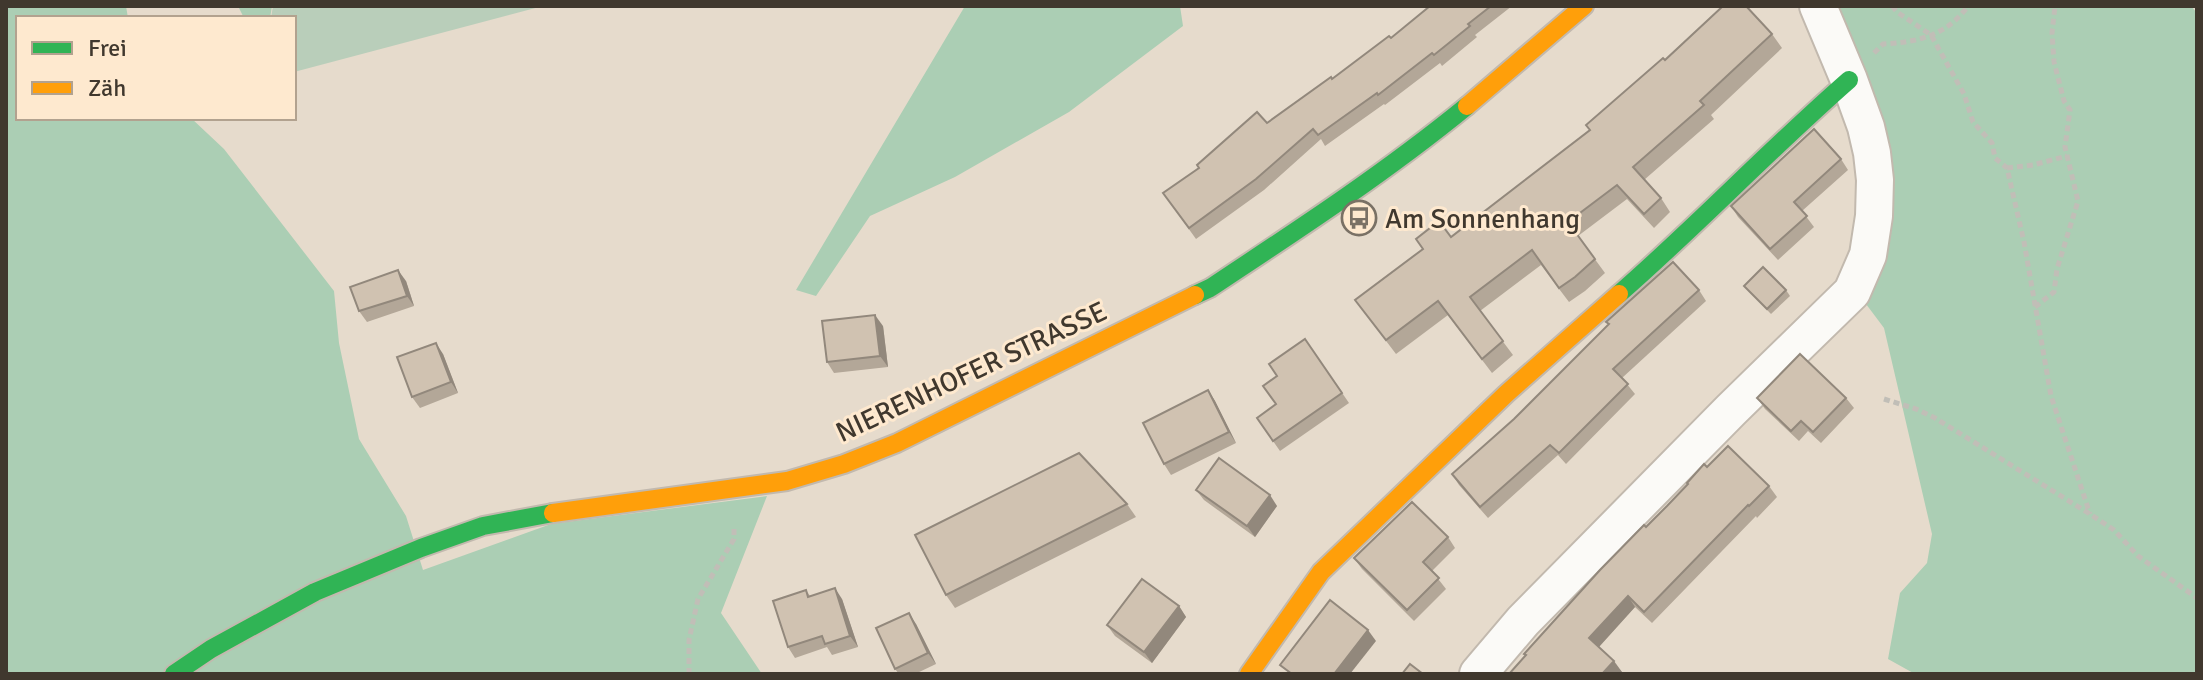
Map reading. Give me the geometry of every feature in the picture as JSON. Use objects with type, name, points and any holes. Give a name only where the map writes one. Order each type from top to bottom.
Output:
[{"type":"street","name":"NIERENHOFER STRASSE","points":[[174,674],[211,649],[315,592],[483,526],[551,513],[787,481],[844,464],[897,443],[1210,288],[1346,198],[1419,145],[1584,6]]},
{"type":"street","points":[[1478,674],[1523,621],[1852,292],[1868,255],[1874,216],[1872,153],[1849,80],[1818,6]]},
{"type":"street","points":[[1249,674],[1321,572],[1506,394],[1652,265],[1797,125],[1849,80]]},
{"type":"path","points":[[1892,6],[1931,35],[1964,94],[1973,122],[1992,143],[1995,158],[2007,168],[2024,242],[2051,396],[2090,514]]},
{"type":"path","points":[[1849,80],[1883,44],[1906,43],[1931,35],[1954,24],[1968,6]]},
{"type":"path","points":[[2034,308],[2054,292],[2057,269],[2078,201],[2065,147],[2070,110],[2064,101],[2054,62],[2052,33],[2055,6]]},
{"type":"path","points":[[2007,168],[2067,156]]},
{"type":"path","points":[[1884,399],[1935,418],[2090,514],[2114,530],[2138,556],[2197,598]]},
{"type":"path","points":[[689,674],[689,640],[698,599],[734,539],[734,489]]},
{"type":"green space","points":[[6,6],[126,6],[128,16],[16,16],[16,120],[193,120],[224,149],[334,291],[339,343],[359,439],[406,516],[423,570],[551,524],[767,496],[721,613],[762,674],[6,674]]},
{"type":"green space","points":[[238,6],[272,6],[270,16],[243,16]]},
{"type":"green space","points":[[273,6],[543,6],[296,71],[296,16],[271,16]]},
{"type":"green space","points":[[965,6],[1180,6],[1183,26],[1069,112],[955,177],[870,216],[816,296],[796,290]]},
{"type":"green space","points":[[1822,6],[2191,6],[2197,13],[2197,674],[1915,674],[1888,659],[1900,593],[1927,563],[1932,534],[1884,328],[1857,292],[1882,178]]},
{"type":"building","points":[[1430,6],[1491,6],[1434,55],[1432,53],[1378,95],[1318,135],[1313,129],[1256,179],[1189,228],[1163,193],[1199,168],[1197,165],[1257,112],[1267,123],[1389,36],[1391,38]]},
{"type":"building","points":[[1723,6],[1746,6],[1772,34],[1700,101],[1704,105],[1633,167],[1661,198],[1644,214],[1617,185],[1568,222],[1595,259],[1559,288],[1532,250],[1470,297],[1503,341],[1482,359],[1438,301],[1386,340],[1355,300],[1423,249],[1416,239],[1439,221],[1451,237],[1590,130],[1586,125],[1663,58],[1665,60]]},
{"type":"building","points":[[1814,129],[1841,159],[1794,202],[1807,216],[1770,249],[1731,206]]},
{"type":"building","points":[[1673,262],[1699,290],[1613,369],[1628,384],[1559,453],[1550,445],[1480,507],[1452,474],[1514,419],[1609,324],[1606,322]]},
{"type":"building","points":[[1763,267],[1786,290],[1767,309],[1744,286]]},
{"type":"building","points":[[398,270],[407,296],[359,311],[350,287]]},
{"type":"building","points":[[875,315],[880,356],[827,362],[822,321]]},
{"type":"building","points":[[1305,339],[1342,393],[1273,441],[1257,418],[1276,404],[1263,386],[1277,376],[1269,364]]},
{"type":"building","points":[[436,343],[451,382],[412,397],[397,357]]},
{"type":"building","points":[[1800,354],[1846,398],[1813,432],[1801,421],[1791,431],[1757,398]]},
{"type":"building","points":[[1208,390],[1229,432],[1164,464],[1143,423]]},
{"type":"building","points":[[1728,446],[1769,486],[1644,612],[1628,596],[1589,638],[1614,661],[1602,674],[1509,674],[1600,570],[1667,506],[1704,464],[1707,467]]},
{"type":"building","points":[[1079,453],[1127,504],[946,595],[915,535]]},
{"type":"building","points":[[1219,458],[1270,495],[1247,526],[1196,490]]},
{"type":"building","points":[[1412,502],[1448,537],[1423,562],[1439,578],[1407,610],[1354,558]]},
{"type":"building","points":[[1142,579],[1179,606],[1144,652],[1107,625]]},
{"type":"building","points":[[835,588],[850,636],[825,644],[822,636],[788,647],[773,601],[806,590],[808,597]]},
{"type":"building","points":[[1330,600],[1368,630],[1334,674],[1292,674],[1280,665]]},
{"type":"building","points":[[909,613],[928,653],[895,669],[876,628]]},
{"type":"building","points":[[1410,664],[1423,674],[1402,674]]},
{"type":"traffic: fast","points":[[1619,294],[1849,80]]},
{"type":"traffic: fast","points":[[1195,295],[1341,200],[1467,106]]},
{"type":"traffic: fast","points":[[174,674],[211,649],[315,592],[483,526],[553,513]]},
{"type":"traffic: slow","points":[[1467,106],[1584,6]]},
{"type":"traffic: slow","points":[[1249,674],[1321,572],[1506,394],[1619,294]]},
{"type":"traffic: slow","points":[[553,513],[787,481],[844,464],[897,443],[1195,295]]},
{"type":"place","name":"Am Sonnenhang","points":[[1359,218]]}]
